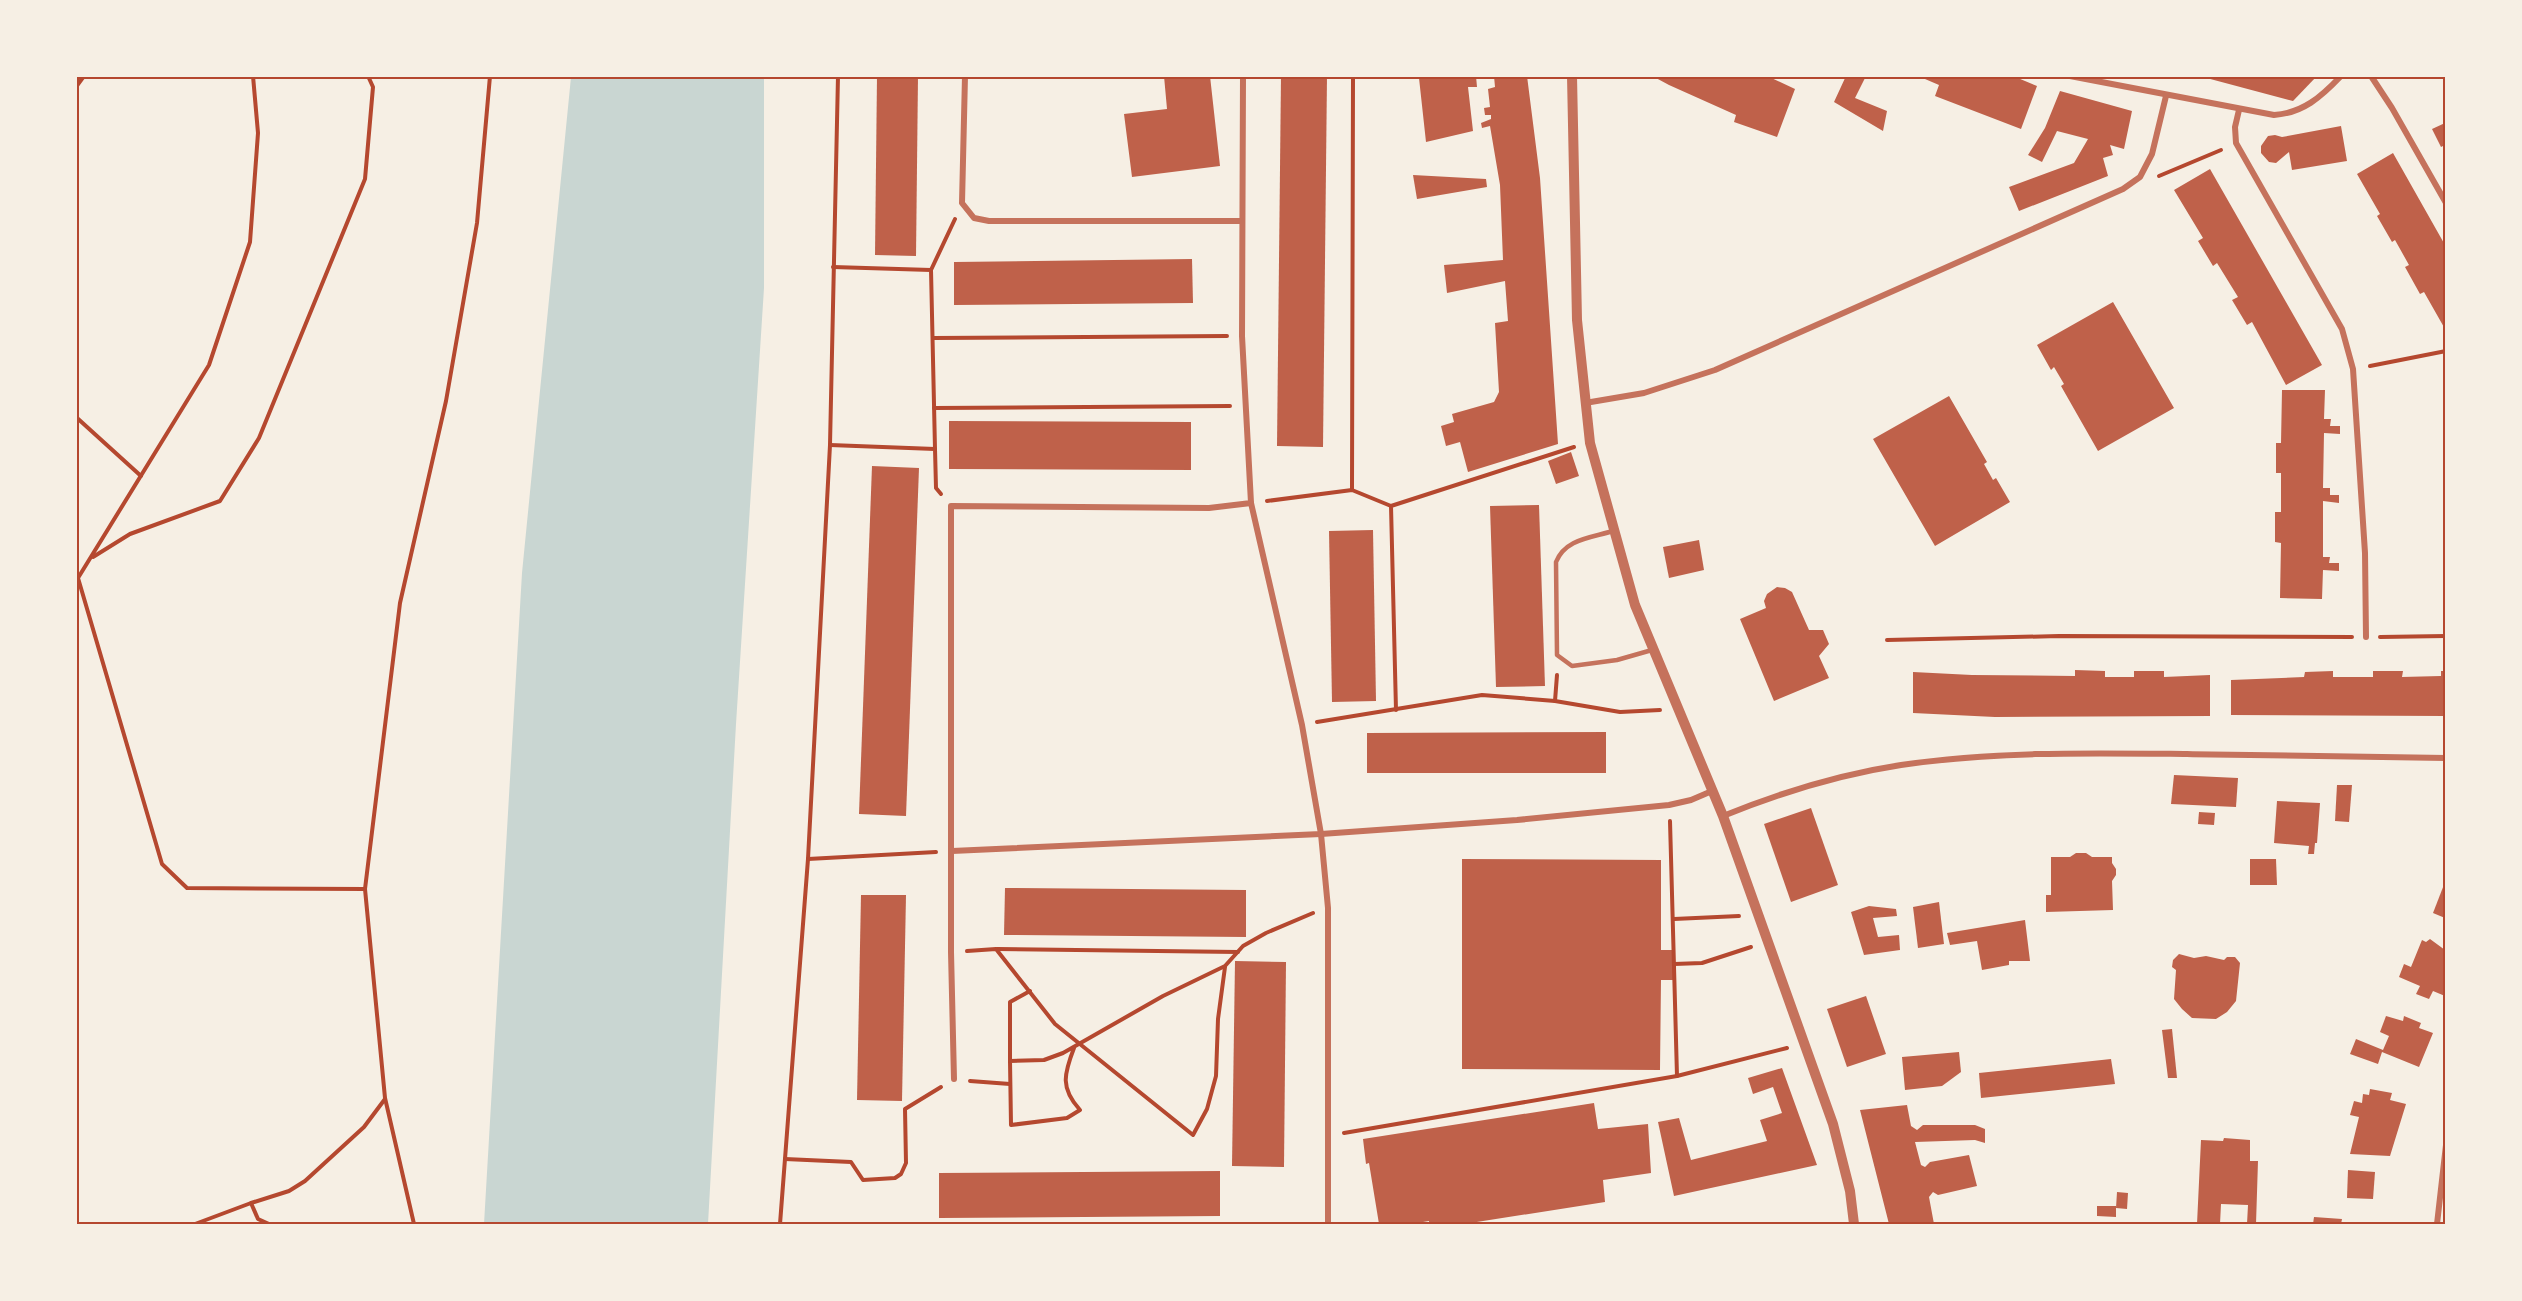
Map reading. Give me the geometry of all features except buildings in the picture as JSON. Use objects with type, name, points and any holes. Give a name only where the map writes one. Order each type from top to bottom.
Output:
[{"type":"street","points":[[965,76],[962,203],[974,218],[989,221],[1242,221]]},
{"type":"street","points":[[1243,76],[1242,336],[1251,503],[1302,724],[1321,834],[1328,908],[1328,1224]]},
{"type":"street","points":[[1572,76],[1577,320],[1590,443],[1612,531],[1635,605],[1723,816],[1805,1042],[1842,1156],[1854,1224]]},
{"type":"street","points":[[2070,76],[2274,115],[2295,112],[2311,104],[2341,76]]},
{"type":"street","points":[[2371,76],[2392,108],[2445,203]]},
{"type":"street","points":[[1585,403],[1644,393],[1715,370],[2123,189],[2140,177],[2152,154],[2166,96]]},
{"type":"street","points":[[2239,110],[2235,127],[2236,143],[2342,329],[2353,369],[2365,553],[2366,637]]},
{"type":"street","points":[[954,1079],[951,952],[951,506],[1209,508],[1251,503]]},
{"type":"street","points":[[1723,816],[1858,773],[1900,765],[2001,755],[2084,753],[2445,758]]},
{"type":"street","points":[[952,851],[1321,834],[1517,820],[1669,805],[1691,800],[1712,790]]},
{"type":"street","points":[[2437,1224],[2445,1144]]},
{"type":"lane","points":[[1612,531],[1570,543],[1560,551],[1556,562],[1557,655],[1572,666],[1617,660],[1654,650]]},
{"type":"path","points":[[76,87],[84,76]]},
{"type":"path","points":[[253,76],[258,133],[250,242],[209,365],[77,580],[162,864],[174,878],[187,888],[365,889]]},
{"type":"path","points":[[90,559],[129,534],[220,501],[259,438],[365,179],[373,87],[368,76]]},
{"type":"path","points":[[414,1224],[385,1098],[365,889],[400,603],[446,401],[477,223],[490,76]]},
{"type":"path","points":[[780,1224],[808,859],[830,445],[838,76]]},
{"type":"path","points":[[1352,490],[1353,76]]},
{"type":"path","points":[[2140,177],[2163,176],[2236,143]]},
{"type":"path","points":[[951,506],[936,488],[931,270],[962,203]]},
{"type":"path","points":[[834,267],[931,270]]},
{"type":"path","points":[[933,338],[1242,336]]},
{"type":"path","points":[[2353,369],[2445,351]]},
{"type":"path","points":[[934,408],[1246,406]]},
{"type":"path","points":[[76,417],[141,476]]},
{"type":"path","points":[[1251,503],[1352,490],[1391,506],[1590,443]]},
{"type":"path","points":[[830,445],[935,449]]},
{"type":"path","points":[[1391,506],[1396,710]]},
{"type":"path","points":[[1887,640],[2059,636],[2445,636]]},
{"type":"path","points":[[1555,701],[1557,655]]},
{"type":"path","points":[[1302,724],[1482,695],[1555,701],[1620,712],[1679,710]]},
{"type":"path","points":[[1669,805],[1677,1076]]},
{"type":"path","points":[[808,859],[952,851]]},
{"type":"path","points":[[1010,1061],[1044,1060],[1074,1048],[1163,996],[1225,966],[1238,952],[1266,933],[1294,919],[1328,908]]},
{"type":"path","points":[[1674,919],[1759,916]]},
{"type":"path","points":[[951,952],[996,949],[1238,952]]},
{"type":"path","points":[[996,949],[1055,1024],[1193,1135],[1207,1109],[1216,1076],[1218,1018],[1225,966]]},
{"type":"path","points":[[1674,964],[1702,963],[1734,953]]},
{"type":"path","points":[[1030,991],[1010,1002],[1011,1125],[1067,1118],[1080,1110],[1070,1100],[1066,1089],[1066,1068],[1074,1048]]},
{"type":"path","points":[[1328,1136],[1677,1076],[1805,1042]]},
{"type":"path","points":[[784,1159],[851,1162],[862,1180],[895,1178],[902,1174],[906,1163],[904,1109],[954,1079],[1010,1084]]},
{"type":"path","points":[[195,1224],[289,1191],[305,1180],[364,1127],[385,1098]]},
{"type":"path","points":[[251,1203],[258,1219],[269,1224]]},
{"type":"shaded area","points":[[571,77],[764,77],[764,288],[736,724],[708,1224],[484,1224],[522,573]]}]
